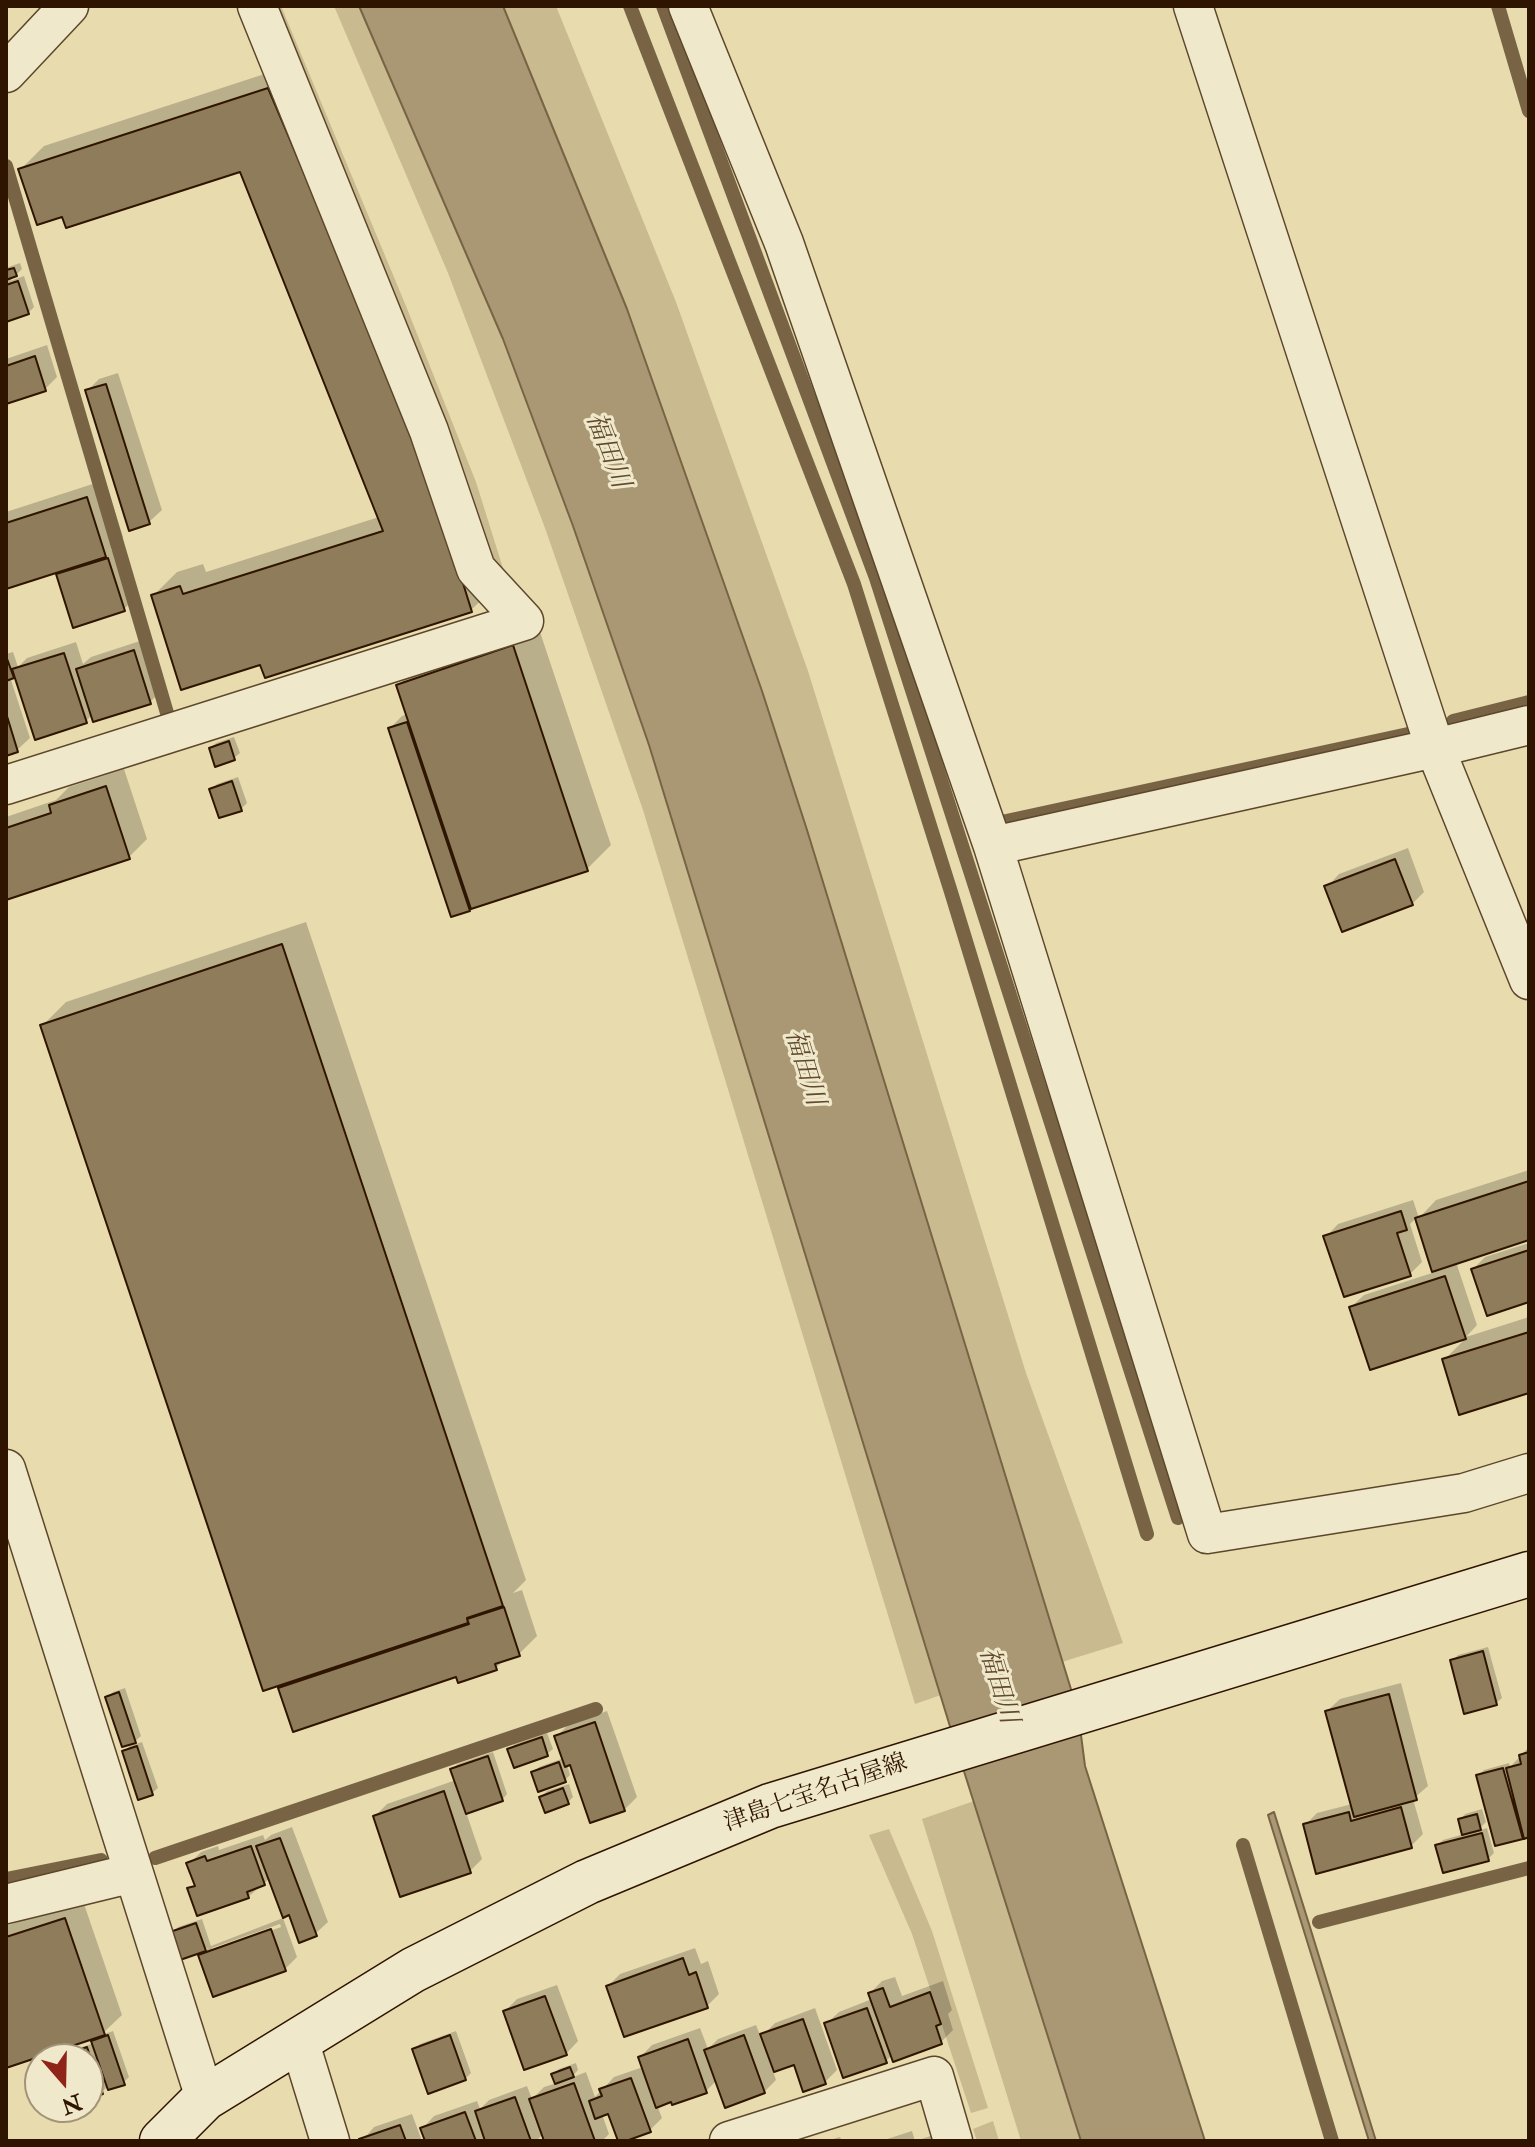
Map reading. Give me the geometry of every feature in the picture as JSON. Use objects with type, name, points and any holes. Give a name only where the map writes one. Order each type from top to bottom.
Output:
[{"type":"main road","name":"津島七宝名古屋線","points":[[162,2141],[205,2098],[413,1970],[587,1882],[770,1806],[1529,1574]]},
{"type":"street","points":[[6,73],[69,6]]},
{"type":"street","points":[[6,785],[524,621],[476,569],[429,431],[257,6]]},
{"type":"street","points":[[688,6],[784,243],[993,846],[1207,1534],[1464,1493],[1529,1473]]},
{"type":"street","points":[[1193,6],[1435,748],[1529,980]]},
{"type":"street","points":[[993,846],[1529,725]]},
{"type":"street","points":[[6,1469],[205,2098]]},
{"type":"street","points":[[6,1904],[133,1873]]},
{"type":"street","points":[[299,2040],[330,2141]]},
{"type":"street","points":[[729,2141],[934,2076],[953,2141]]},
{"type":"shaded area","points":[[270,6],[281,6],[406,306],[476,482],[507,581],[484,558]]},
{"type":"shaded area","points":[[334,6],[359,6],[503,339],[573,526],[649,745],[941,1695],[915,1704],[643,810],[545,528],[448,273]]},
{"type":"shaded area","points":[[503,6],[556,6],[676,302],[808,671],[1026,1373],[1123,1643],[1062,1662],[762,691],[627,309]]},
{"type":"shaded area","points":[[974,1801],[1081,2141],[1021,2141],[922,1819]]},
{"type":"shaded area","points":[[889,1829],[932,1931],[988,2108],[971,2113],[912,1934],[869,1835]]},
{"type":"shaded area","points":[[993,2121],[999,2141],[977,2141],[973,2129]]},
{"type":"water","name":"福田川","points":[[359,6],[503,6],[627,309],[762,691],[807,830],[1078,1712],[1085,1766],[1205,2141],[1081,2141],[956,1746],[649,745],[573,526],[503,339]]},
{"type":"water","points":[[1274,1812],[1376,2141],[1369,2141],[1268,1815]]},
{"type":"building","points":[[268,88],[391,376],[441,513],[472,612],[265,678],[260,665],[181,690],[151,595],[180,586],[183,594],[383,531],[240,172],[66,228],[62,217],[37,225],[18,169]]},
{"type":"building","points":[[14,268],[17,276],[6,280],[6,270]]},
{"type":"building","points":[[18,281],[29,314],[6,322],[6,285]]},
{"type":"building","points":[[35,356],[46,391],[6,404],[6,366]]},
{"type":"building","points":[[106,384],[150,524],[129,531],[85,390]]},
{"type":"building","points":[[87,497],[106,557],[6,589],[6,523]]},
{"type":"building","points":[[108,558],[125,611],[73,628],[56,574]]},
{"type":"building","points":[[513,645],[588,871],[471,909],[396,685]]},
{"type":"building","points":[[134,650],[151,704],[93,722],[76,669]]},
{"type":"building","points":[[64,653],[87,723],[35,740],[12,669]]},
{"type":"building","points":[[6,656],[14,678],[6,681]]},
{"type":"building","points":[[6,713],[18,752],[6,756]]},
{"type":"building","points":[[407,722],[470,911],[451,917],[388,728]]},
{"type":"building","points":[[229,741],[235,760],[215,767],[209,748]]},
{"type":"building","points":[[232,781],[242,811],[219,818],[209,789]]},
{"type":"building","points":[[106,786],[130,859],[6,900],[6,828],[51,813],[49,805]]},
{"type":"building","points":[[1395,859],[1413,905],[1342,932],[1324,886]]},
{"type":"building","points":[[282,944],[503,1606],[467,1618],[468,1623],[263,1691],[40,1025]]},
{"type":"building","points":[[1529,1181],[1529,1240],[1432,1272],[1415,1218]]},
{"type":"building","points":[[1401,1211],[1407,1230],[1397,1233],[1411,1276],[1344,1297],[1323,1236]]},
{"type":"building","points":[[1529,1250],[1529,1302],[1487,1316],[1471,1269]]},
{"type":"building","points":[[1445,1276],[1466,1339],[1370,1370],[1349,1307]]},
{"type":"building","points":[[1529,1332],[1529,1393],[1459,1415],[1442,1359]]},
{"type":"building","points":[[504,1607],[520,1656],[495,1664],[497,1670],[458,1683],[456,1677],[293,1732],[278,1688],[469,1624],[467,1619]]},
{"type":"building","points":[[1483,1651],[1497,1705],[1464,1714],[1450,1660]]},
{"type":"building","points":[[119,1692],[136,1743],[122,1747],[105,1697]]},
{"type":"building","points":[[1389,1694],[1417,1800],[1354,1817],[1325,1711]]},
{"type":"building","points":[[595,1722],[625,1811],[590,1823],[570,1765],[565,1767],[554,1736]]},
{"type":"building","points":[[542,1737],[548,1756],[514,1768],[507,1749]]},
{"type":"building","points":[[137,1746],[153,1795],[138,1800],[122,1751]]},
{"type":"building","points":[[1529,1752],[1529,1837],[1524,1839],[1506,1768],[1521,1764],[1519,1755]]},
{"type":"building","points":[[488,1756],[503,1801],[466,1814],[450,1769]]},
{"type":"building","points":[[559,1762],[566,1782],[538,1792],[531,1772]]},
{"type":"building","points":[[1503,1768],[1523,1839],[1495,1846],[1476,1775]]},
{"type":"building","points":[[563,1788],[569,1804],[545,1813],[539,1797]]},
{"type":"building","points":[[444,1791],[471,1873],[400,1897],[373,1816]]},
{"type":"building","points":[[1401,1807],[1412,1848],[1316,1874],[1303,1824],[1349,1812],[1351,1821]]},
{"type":"building","points":[[1477,1814],[1481,1830],[1462,1835],[1458,1819]]},
{"type":"building","points":[[1482,1833],[1489,1861],[1443,1873],[1435,1845]]},
{"type":"building","points":[[280,1838],[317,1936],[299,1943],[289,1915],[283,1918],[256,1846]]},
{"type":"building","points":[[251,1846],[265,1885],[247,1892],[249,1898],[197,1916],[187,1888],[195,1886],[186,1863],[205,1856],[207,1861]]},
{"type":"building","points":[[65,1918],[105,2035],[81,2043],[24,2043],[24,2062],[6,2068],[6,1937]]},
{"type":"building","points":[[196,1923],[206,1951],[180,1960],[170,1932]]},
{"type":"building","points":[[271,1929],[286,1971],[213,1997],[198,1955]]},
{"type":"building","points":[[683,1958],[689,1975],[696,1972],[708,2008],[624,2037],[606,1986]]},
{"type":"building","points":[[883,1988],[890,2007],[930,1992],[941,2024],[936,2026],[942,2044],[893,2062],[868,1993]]},
{"type":"building","points":[[545,1996],[567,2055],[524,2070],[503,2011]]},
{"type":"building","points":[[867,2008],[887,2063],[843,2078],[824,2023]]},
{"type":"building","points":[[803,2019],[826,2084],[803,2092],[794,2065],[774,2072],[760,2034]]},
{"type":"building","points":[[108,2035],[125,2085],[108,2090],[104,2078],[104,2043],[91,2041]]},
{"type":"building","points":[[450,2035],[466,2080],[428,2094],[412,2049]]},
{"type":"building","points":[[744,2035],[765,2093],[725,2108],[704,2050]]},
{"type":"building","points":[[688,2039],[707,2093],[656,2108],[638,2057]]},
{"type":"building","points":[[570,2067],[574,2077],[555,2084],[551,2074]]},
{"type":"building","points":[[631,2078],[651,2132],[618,2141],[608,2114],[595,2119],[589,2101],[602,2096],[599,2089]]},
{"type":"building","points":[[574,2083],[595,2141],[544,2141],[529,2099]]},
{"type":"building","points":[[515,2097],[531,2141],[485,2141],[475,2111]]},
{"type":"building","points":[[465,2112],[476,2141],[425,2141],[420,2128]]},
{"type":"building","points":[[400,2125],[406,2141],[359,2139]]},
{"type":"waterway","points":[[630,6],[854,584],[1147,1534]]},
{"type":"waterway","points":[[663,6],[876,578],[1178,1518]]},
{"type":"waterway","points":[[1498,6],[1529,111]]},
{"type":"waterway","points":[[6,166],[167,713]]},
{"type":"waterway","points":[[1453,721],[1529,702]]},
{"type":"waterway","points":[[997,823],[1408,734]]},
{"type":"waterway","points":[[155,1858],[596,1709]]},
{"type":"waterway","points":[[1243,1845],[1332,2141]]},
{"type":"waterway","points":[[6,1879],[101,1860]]},
{"type":"waterway","points":[[1319,1922],[1529,1868]]}]
